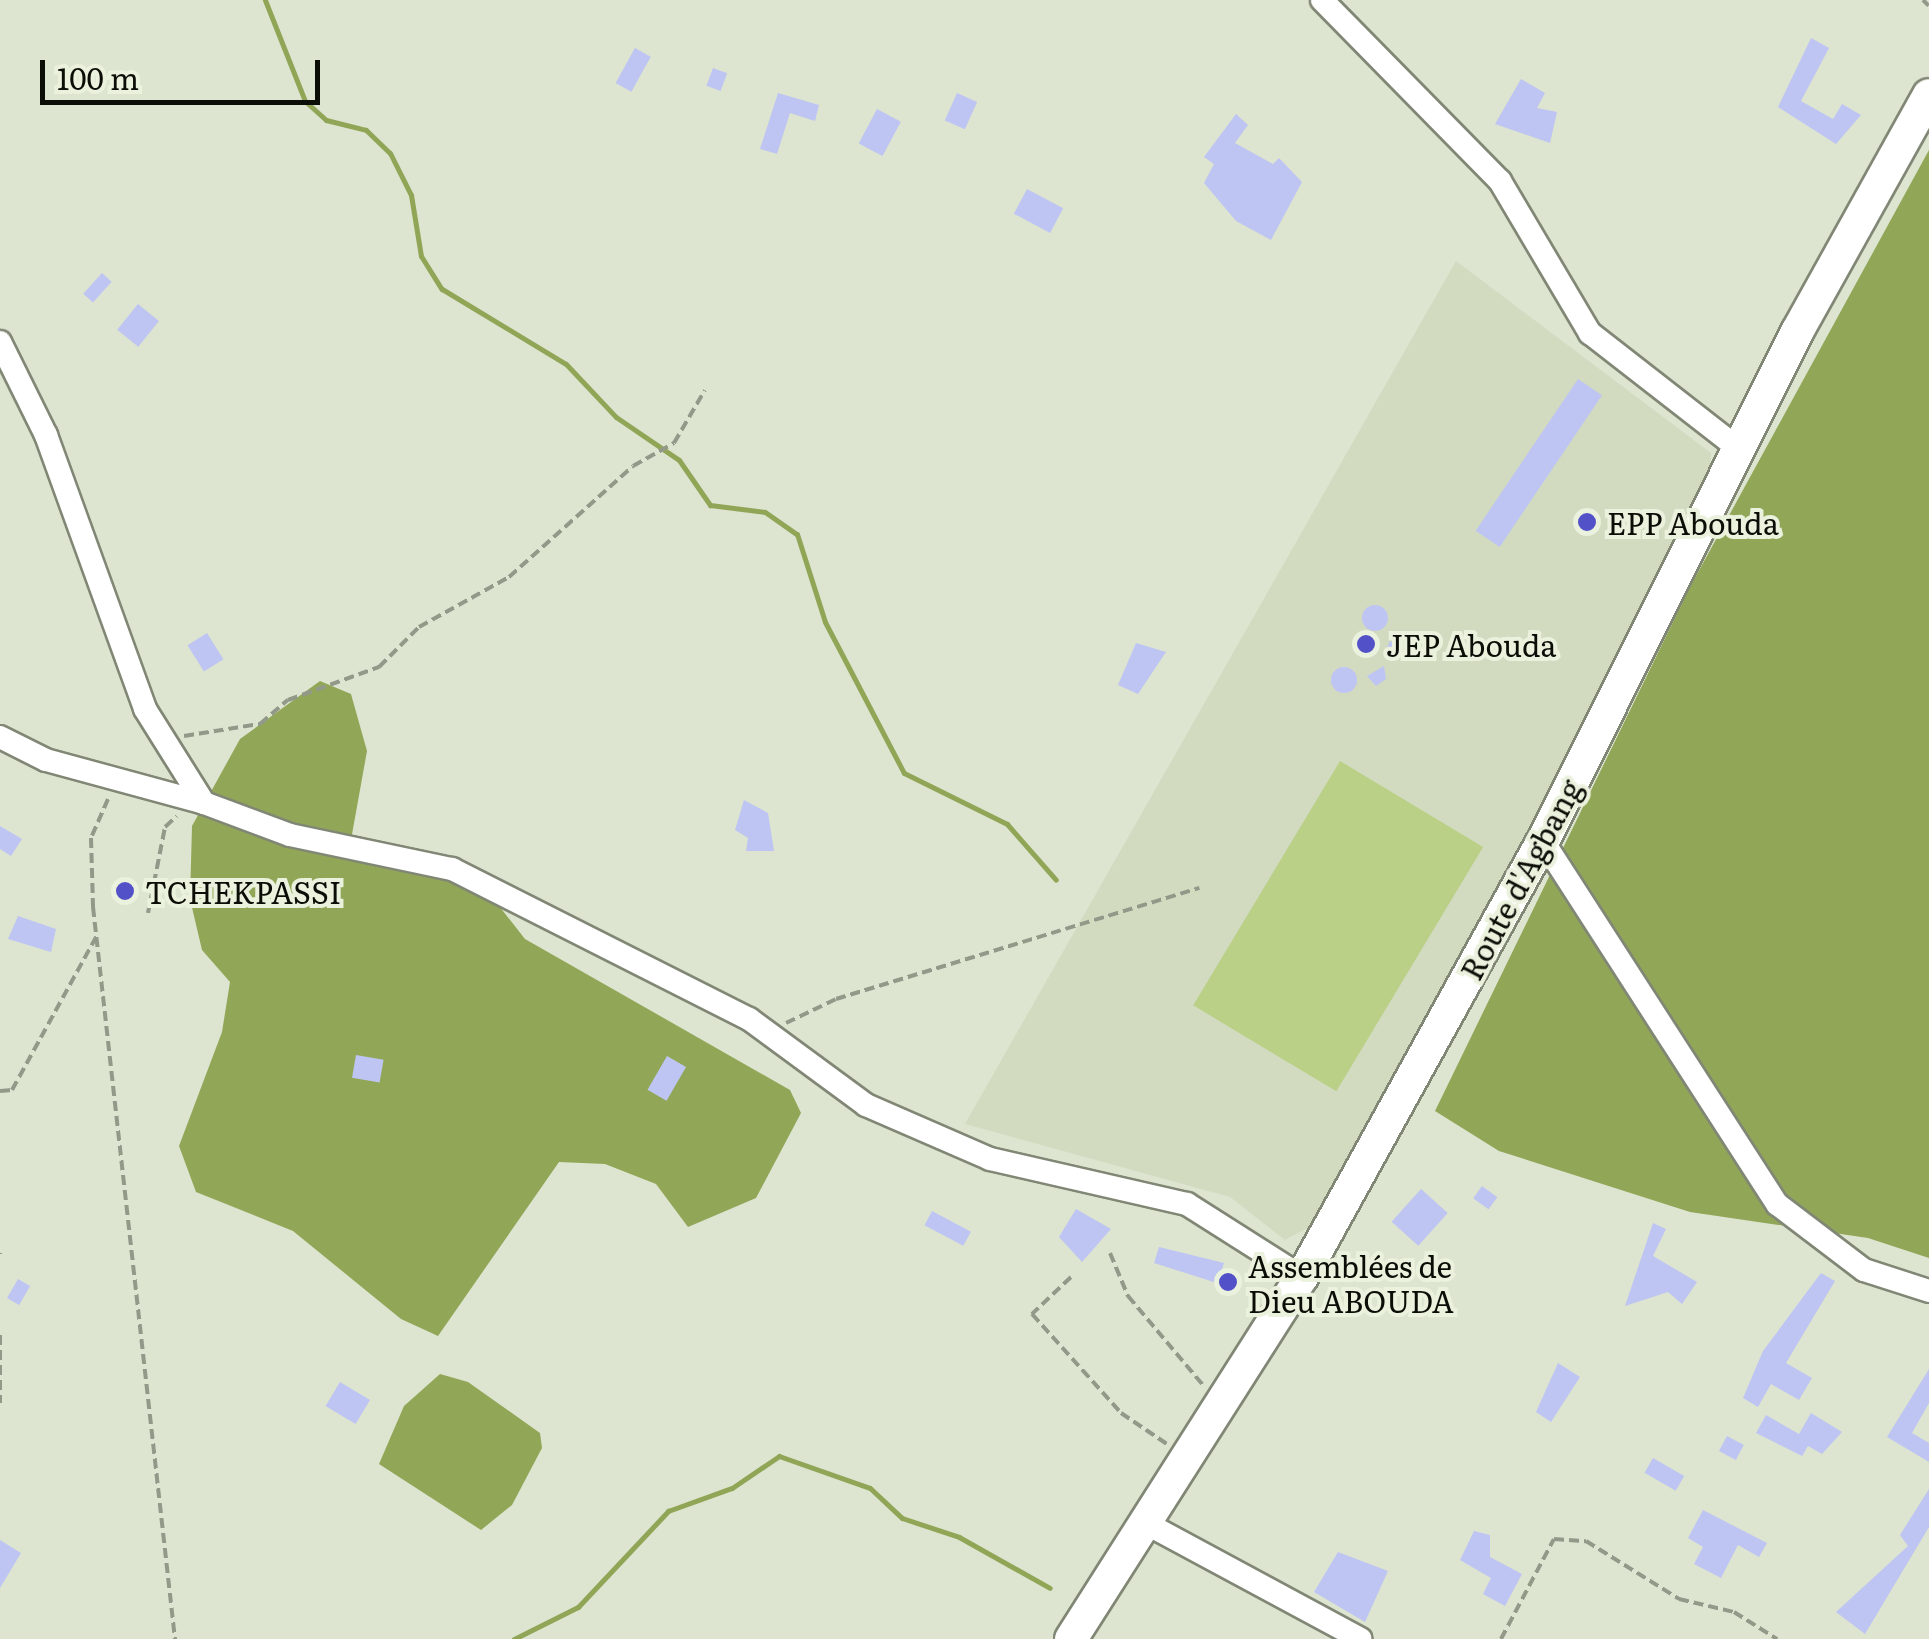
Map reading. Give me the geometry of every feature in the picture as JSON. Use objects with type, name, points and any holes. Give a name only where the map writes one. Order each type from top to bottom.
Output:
[{"type":"main road","name":"Route d'Agbang","points":[[1071,1639],[1151,1526],[1302,1277],[1543,841],[1739,448],[1929,95]]},
{"type":"street","points":[[1322,0],[1500,181],[1590,333],[1739,448]]},
{"type":"street","points":[[0,342],[165,742],[198,802]]},
{"type":"street","points":[[0,738],[116,781],[198,802],[290,835],[452,869],[768,1031],[866,1105],[990,1159],[1187,1204],[1302,1277]]},
{"type":"street","points":[[1543,841],[1777,1204],[1864,1270],[1929,1291]]},
{"type":"street","points":[[1151,1526],[1361,1639]]},
{"type":"path","points":[[1923,0],[1929,6]]},
{"type":"path","points":[[165,742],[220,724],[260,724],[288,700],[379,667],[674,443],[705,390]]},
{"type":"path","points":[[116,781],[90,838],[96,937],[175,1639]]},
{"type":"path","points":[[148,913],[165,827],[198,802]]},
{"type":"path","points":[[768,1031],[836,999],[1199,888]]},
{"type":"path","points":[[0,1092],[12,1090],[96,937]]},
{"type":"path","points":[[1110,1254],[1128,1296],[1222,1408]]},
{"type":"path","points":[[1072,1277],[1032,1314],[1122,1412],[1188,1464]]},
{"type":"path","points":[[0,1335],[0,1403]]},
{"type":"path","points":[[1500,1639],[1554,1539],[1586,1541],[1680,1598],[1758,1626],[1777,1639]]},
{"type":"path","points":[[1758,1626],[1764,1639]]},
{"type":"shaded area","points":[[1456,261],[1711,453],[1708,485],[1477,937],[1313,1225],[1285,1240],[1230,1197],[965,1124]]},
{"type":"green space","points":[[1929,150],[1929,1258],[1868,1238],[1690,1212],[1499,1151],[1435,1111],[1691,585]]},
{"type":"green space","points":[[320,681],[351,694],[367,751],[349,851],[418,865],[492,897],[525,939],[790,1090],[801,1113],[756,1198],[688,1227],[656,1184],[605,1164],[559,1162],[438,1336],[401,1319],[293,1231],[196,1192],[179,1146],[222,1032],[230,982],[202,950],[190,899],[192,826],[240,739]]},
{"type":"green space","points":[[1340,761],[1483,847],[1336,1091],[1193,1005]]},
{"type":"green space","points":[[440,1374],[468,1382],[540,1433],[542,1448],[512,1505],[481,1530],[379,1464],[404,1406]]},
{"type":"building","points":[[1811,38],[1829,48],[1801,101],[1833,119],[1842,104],[1861,115],[1836,144],[1778,107]]},
{"type":"building","points":[[635,48],[651,57],[631,92],[616,83]]},
{"type":"building","points":[[713,68],[727,73],[721,91],[707,86]]},
{"type":"building","points":[[1521,79],[1545,93],[1537,108],[1557,112],[1550,143],[1495,124]]},
{"type":"building","points":[[778,93],[819,105],[815,121],[790,113],[777,154],[760,149]]},
{"type":"building","points":[[957,93],[977,102],[965,129],[945,120]]},
{"type":"building","points":[[877,109],[901,122],[883,156],[859,143]]},
{"type":"building","points":[[1236,114],[1248,125],[1235,143],[1273,164],[1279,158],[1302,182],[1271,240],[1236,221],[1204,183],[1214,164],[1204,157]]},
{"type":"building","points":[[1027,189],[1063,208],[1050,233],[1014,214]]},
{"type":"building","points":[[102,273],[112,282],[93,303],[83,294]]},
{"type":"building","points":[[138,304],[159,321],[138,347],[117,330]]},
{"type":"building","points":[[1578,379],[1602,395],[1500,547],[1476,531]]},
{"type":"building","points":[[1375,605],[1384,609],[1388,618],[1384,627],[1375,631],[1366,627],[1362,618],[1366,609]]},
{"type":"building","points":[[207,633],[223,659],[204,671],[187,645]]},
{"type":"building","points":[[1390,641],[1403,648],[1388,660],[1387,648]]},
{"type":"building","points":[[1136,643],[1166,652],[1138,694],[1118,685]]},
{"type":"building","points":[[1384,666],[1386,679],[1376,686],[1367,676]]},
{"type":"building","points":[[1344,667],[1353,671],[1357,680],[1353,689],[1344,693],[1335,689],[1331,680],[1335,671]]},
{"type":"building","points":[[744,800],[768,813],[774,851],[746,851],[748,838],[735,830]]},
{"type":"building","points":[[0,826],[22,839],[11,856],[0,849]]},
{"type":"building","points":[[18,916],[56,929],[51,952],[8,939]]},
{"type":"building","points":[[356,1055],[384,1060],[380,1083],[352,1078]]},
{"type":"building","points":[[667,1056],[686,1067],[667,1101],[648,1090]]},
{"type":"building","points":[[1482,1186],[1497,1197],[1489,1209],[1473,1198]]},
{"type":"building","points":[[1421,1189],[1448,1213],[1418,1246],[1392,1222]]},
{"type":"building","points":[[1076,1209],[1111,1229],[1082,1262],[1059,1237]]},
{"type":"building","points":[[932,1211],[971,1232],[963,1246],[924,1225]]},
{"type":"building","points":[[1653,1223],[1666,1229],[1653,1256],[1697,1282],[1682,1304],[1668,1292],[1625,1306]]},
{"type":"building","points":[[1159,1247],[1224,1263],[1217,1283],[1154,1263]]},
{"type":"building","points":[[1821,1273],[1835,1281],[1786,1363],[1812,1378],[1799,1400],[1771,1384],[1758,1407],[1743,1398],[1763,1351]]},
{"type":"building","points":[[18,1279],[30,1286],[19,1305],[7,1298]]},
{"type":"building","points":[[1558,1363],[1580,1377],[1551,1422],[1536,1412]]},
{"type":"building","points":[[1929,1369],[1929,1403],[1912,1433],[1929,1443],[1929,1462],[1887,1437]]},
{"type":"building","points":[[340,1382],[370,1400],[356,1424],[326,1406]]},
{"type":"building","points":[[1811,1413],[1842,1432],[1822,1454],[1808,1446],[1802,1456],[1756,1433],[1766,1415],[1799,1434]]},
{"type":"building","points":[[1727,1436],[1744,1445],[1736,1460],[1719,1451]]},
{"type":"building","points":[[1653,1458],[1684,1476],[1676,1491],[1644,1473]]},
{"type":"building","points":[[1929,1489],[1929,1527],[1865,1634],[1836,1612],[1908,1546],[1900,1535]]},
{"type":"building","points":[[1703,1510],[1767,1543],[1759,1557],[1738,1545],[1721,1578],[1694,1564],[1703,1547],[1688,1538]]},
{"type":"building","points":[[1474,1531],[1490,1535],[1490,1557],[1522,1574],[1505,1606],[1483,1594],[1491,1578],[1460,1560]]},
{"type":"building","points":[[0,1540],[21,1553],[0,1588]]},
{"type":"building","points":[[1338,1552],[1388,1571],[1365,1622],[1314,1592]]},
{"type":"waterway","points":[[265,0],[305,101],[326,120],[366,130],[390,153],[411,195],[421,256],[442,289],[566,364],[616,417],[679,460],[710,505],[765,512],[797,534],[825,622],[904,773],[1007,824],[1056,880]]},
{"type":"waterway","points":[[514,1639],[578,1607],[668,1511],[732,1488],[779,1456],[870,1488],[902,1518],[959,1537],[1050,1588]]},
{"type":"place","name":"EPP Abouda","points":[[1587,522]]},
{"type":"place","name":"JEP Abouda","points":[[1366,644]]},
{"type":"place","name":"TCHEKPASSI","points":[[125,891]]},
{"type":"place","name":"Assemblées de Dieu ABOUDA","points":[[1228,1282]]}]
